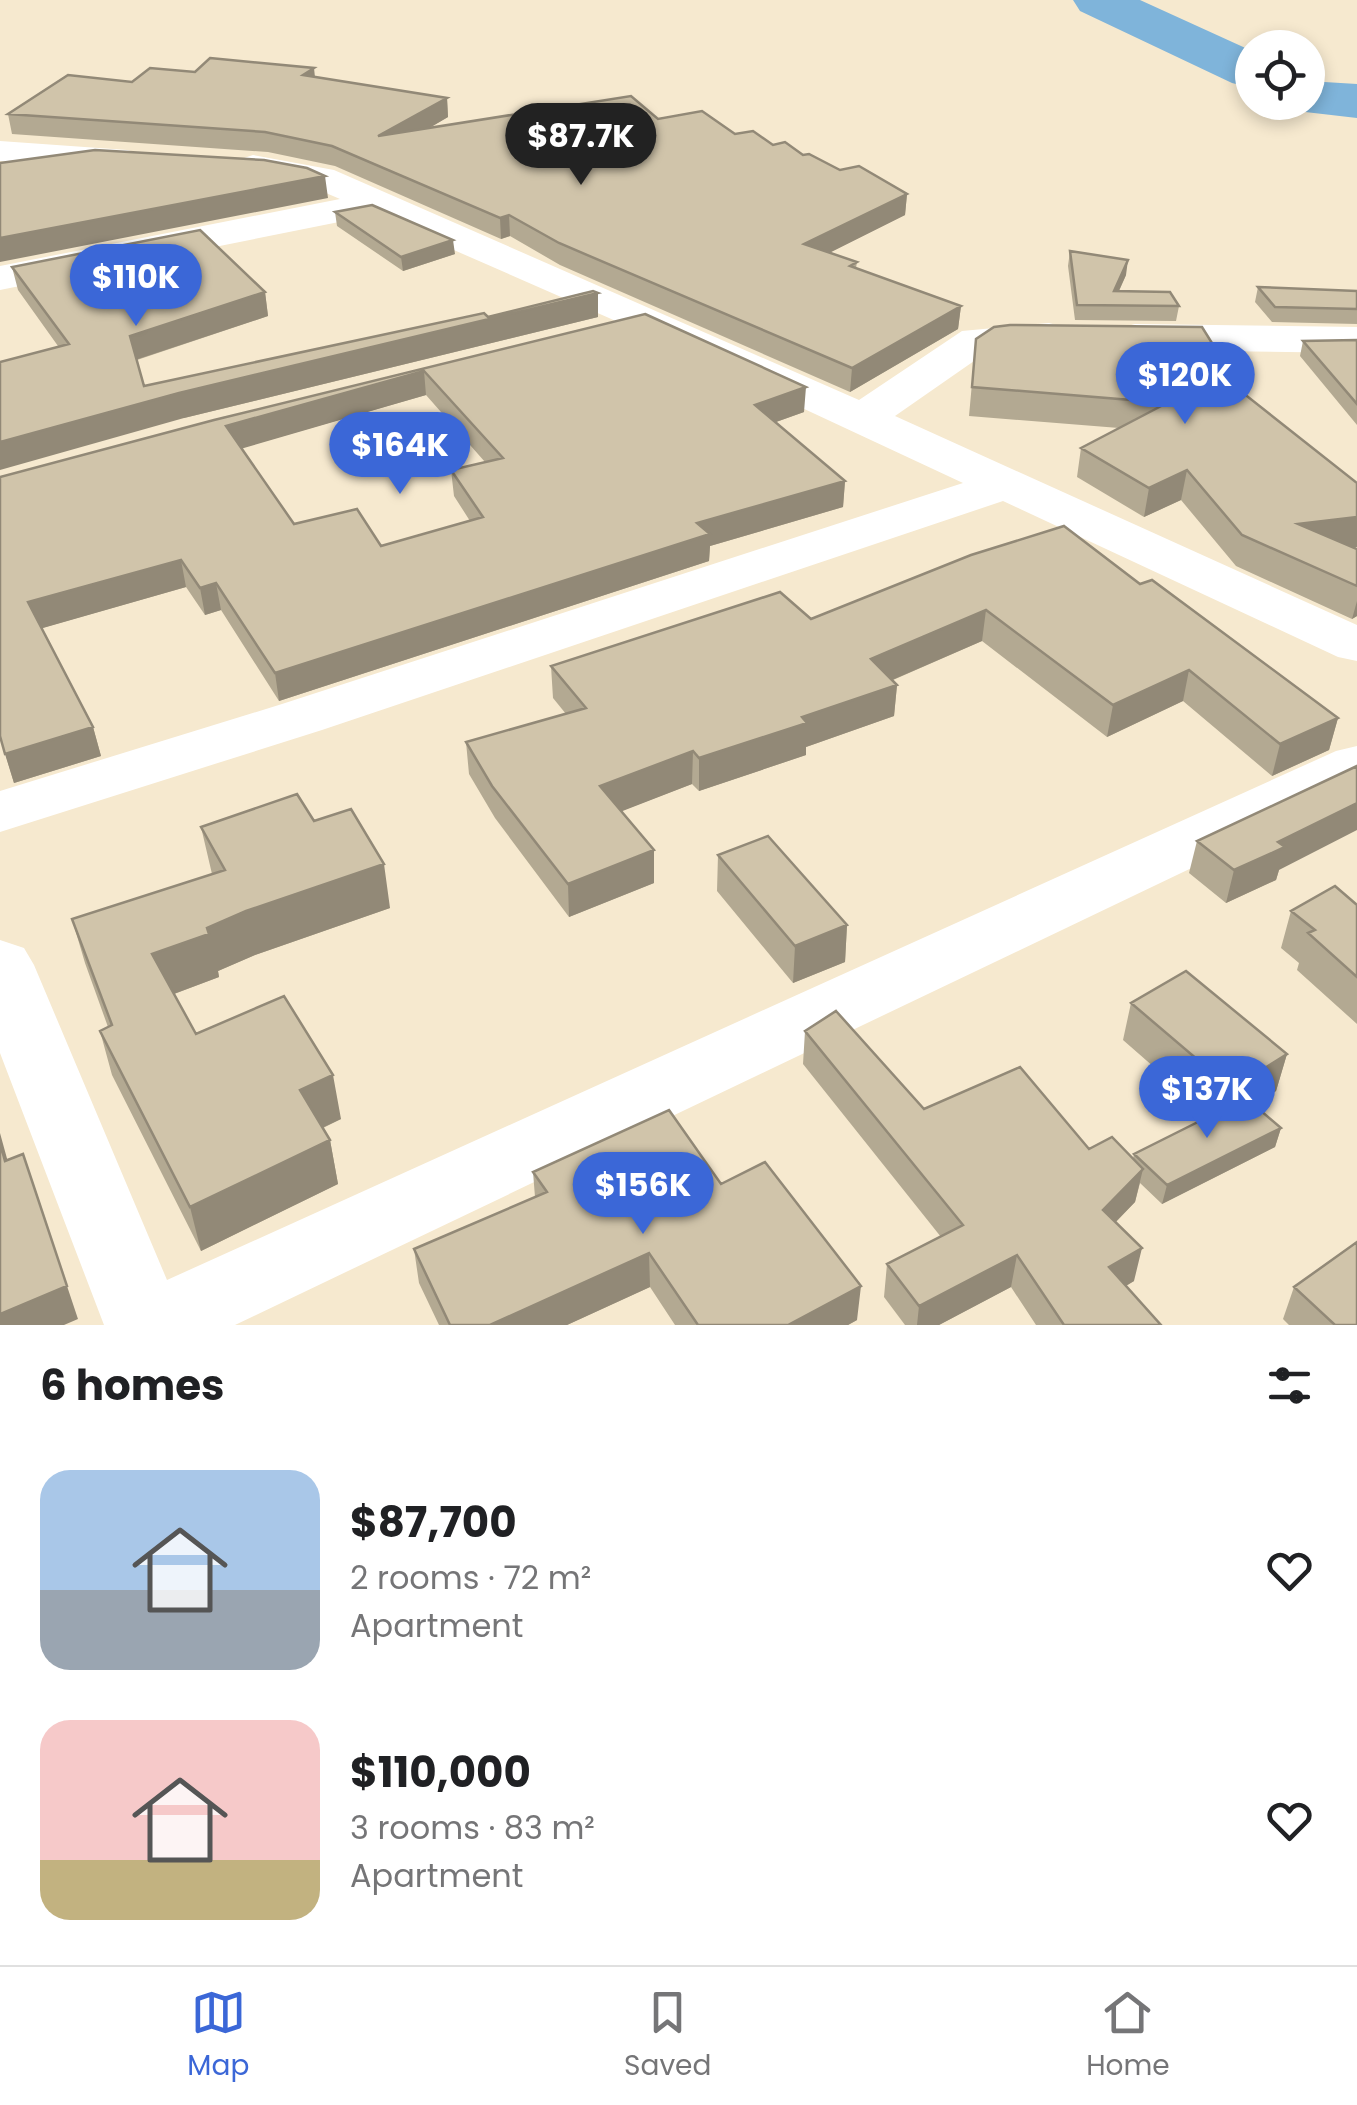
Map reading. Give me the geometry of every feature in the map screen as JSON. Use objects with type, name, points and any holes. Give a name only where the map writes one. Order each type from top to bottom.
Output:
[{"type":"street","points":[[0,151],[268,166],[322,178],[650,320],[1357,645]]},
{"type":"street","points":[[0,278],[377,203]]},
{"type":"street","points":[[581,338],[650,320]]},
{"type":"street","points":[[863,418],[976,340],[1006,336],[1357,340]]},
{"type":"street","points":[[0,812],[302,718],[1007,484]]},
{"type":"street","points":[[0,965],[148,1325],[1357,765]]},
{"type":"building","points":[[210,58],[314,68],[303,75],[447,98],[378,136],[631,96],[658,119],[702,111],[735,134],[753,131],[773,145],[785,142],[803,155],[809,154],[840,170],[859,166],[907,194],[804,244],[857,262],[850,266],[961,306],[852,368],[559,243],[509,215],[500,218],[332,146],[265,132],[8,114],[68,75],[132,82],[150,68],[195,72]]},
{"type":"building","points":[[95,150],[264,160],[307,168],[325,176],[0,238],[0,163]]},
{"type":"building","points":[[372,205],[453,240],[401,257],[335,212]]},
{"type":"building","points":[[200,230],[265,292],[130,336],[144,386],[484,313],[488,317],[593,291],[598,293],[179,393],[0,442],[0,362],[69,344],[12,267]]},
{"type":"building","points":[[1070,251],[1128,260],[1114,291],[1170,292],[1179,306],[1077,305]]},
{"type":"building","points":[[1258,287],[1357,291],[1357,309],[1275,307]]},
{"type":"building","points":[[645,314],[806,387],[755,405],[845,481],[697,523],[710,534],[275,673],[216,583],[200,588],[181,560],[28,602],[93,727],[5,754],[0,736],[0,477]],"holes":[[[424,371],[503,458],[451,470],[483,517],[381,546],[357,509],[294,524],[226,426]]]},
{"type":"building","points":[[994,327],[1202,327],[1243,393],[1357,483],[1357,517],[1298,524],[1357,549],[1357,586],[1242,535],[1187,470],[1149,488],[1081,448],[1167,403],[972,387],[976,339]]},
{"type":"building","points":[[1357,340],[1357,404],[1303,341]]},
{"type":"building","points":[[1064,526],[1140,584],[1152,580],[1338,718],[1280,744],[1189,670],[1113,705],[986,610],[871,659],[897,685],[802,717],[807,723],[699,758],[693,751],[600,786],[654,850],[568,884],[492,786],[466,742],[586,708],[551,666],[780,592],[811,619],[971,555]]},
{"type":"building","points":[[1357,766],[1357,803],[1278,842],[1285,847],[1234,870],[1197,841]]},
{"type":"building","points":[[297,794],[314,821],[351,809],[384,864],[246,911],[207,928],[209,934],[152,954],[196,1034],[284,996],[333,1075],[300,1090],[330,1140],[190,1207],[100,1031],[112,1025],[72,919],[225,870],[201,827]]},
{"type":"building","points":[[768,836],[847,925],[795,946],[718,855]]},
{"type":"building","points":[[1335,886],[1357,905],[1357,977],[1308,933],[1315,930],[1291,911]]},
{"type":"building","points":[[1186,971],[1287,1054],[1232,1089],[1131,1003]]},
{"type":"building","points":[[836,1011],[924,1109],[1020,1067],[1089,1149],[1112,1137],[1143,1169],[1103,1210],[1142,1248],[1109,1267],[1161,1325],[1064,1325],[1017,1255],[919,1306],[887,1264],[963,1225],[805,1031]]},
{"type":"building","points":[[1246,1098],[1281,1128],[1167,1185],[1134,1154]]},
{"type":"building","points":[[669,1110],[721,1184],[765,1162],[861,1286],[788,1325],[698,1325],[649,1253],[490,1325],[450,1325],[414,1249],[547,1192],[533,1172]]},
{"type":"building","points":[[0,1143],[5,1161],[23,1154],[67,1286],[0,1314]]},
{"type":"building","points":[[1357,1242],[1357,1325],[1335,1325],[1294,1287]]},
{"type":"waterway","points":[[1098,0],[1235,63]]},
{"type":"waterway","points":[[1325,99],[1357,101]]}]
